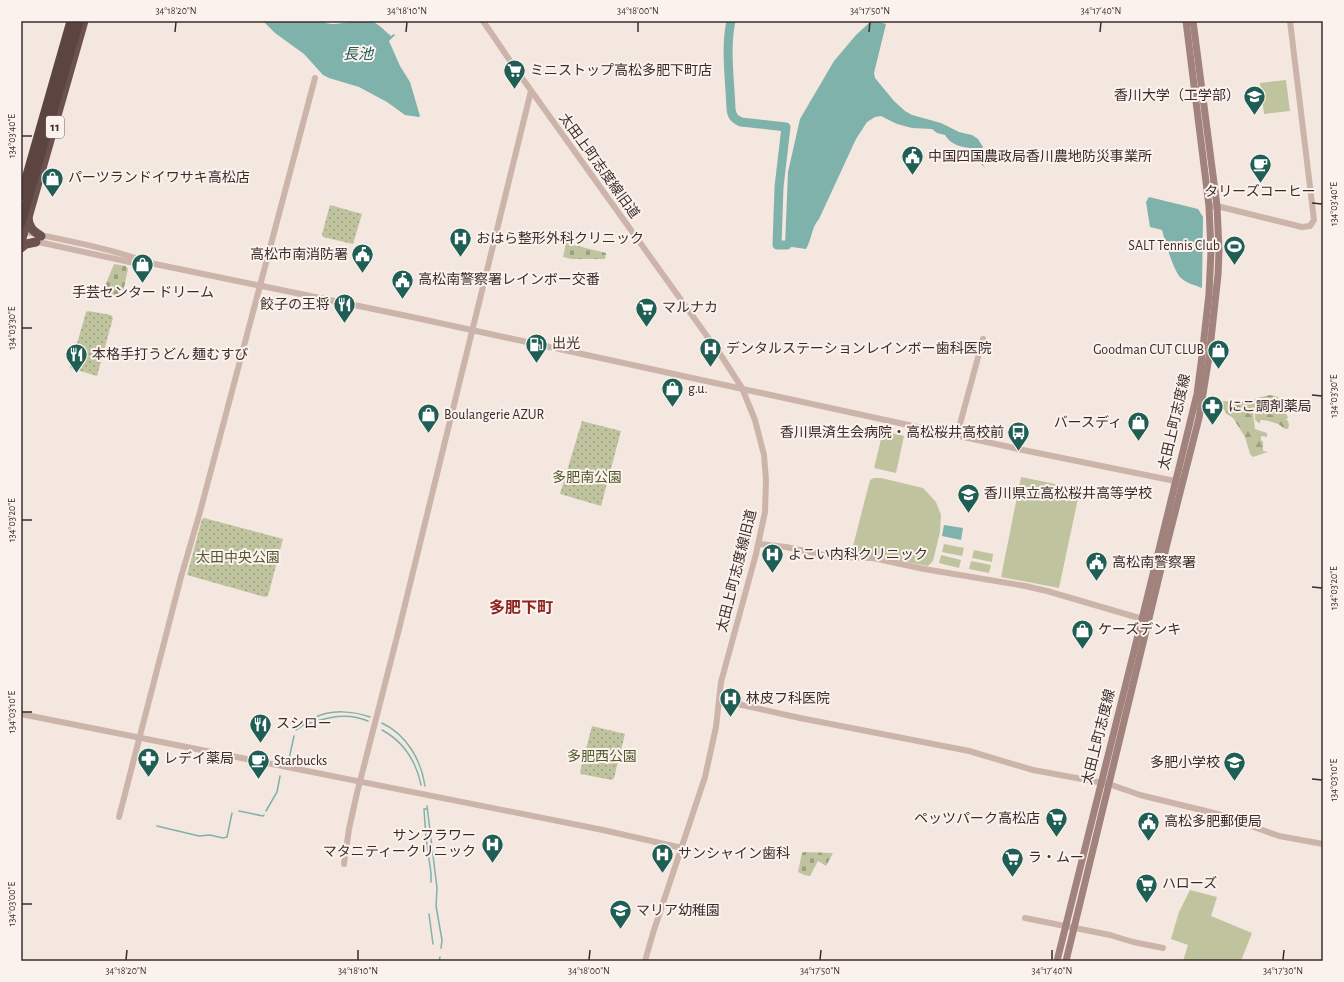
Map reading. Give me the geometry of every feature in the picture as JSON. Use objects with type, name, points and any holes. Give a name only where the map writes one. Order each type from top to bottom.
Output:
[{"type":"highway","name":"11","points":[[21,181],[66,21]]},
{"type":"highway","points":[[21,196],[71,21]]},
{"type":"highway","points":[[22,239],[26,244],[38,239],[25,220],[79,21]]},
{"type":"highway","name":"11","points":[[22,239],[25,220],[84,21]]},
{"type":"main road","name":"太田上町志度線","points":[[1066,961],[1109,784],[1165,539],[1175,480],[1196,394],[1202,356],[1209,294],[1211,251],[1209,206],[1186,21]]},
{"type":"main road","name":"太田上町志度線","points":[[1165,539],[1184,482],[1199,418],[1210,357],[1218,275],[1219,251],[1217,206],[1193,21]]},
{"type":"main road","name":"太田上町志度線","points":[[1056,961],[1101,783],[1146,620]]},
{"type":"street","name":"太田上町志度線旧道","points":[[483,21],[531,91],[722,357],[742,388],[755,420],[764,455],[766,480],[765,512],[759,544],[721,682],[716,727],[705,777],[645,961]]},
{"type":"street","points":[[1209,206],[1217,206],[1302,227],[1310,226],[1314,220],[1290,21]]},
{"type":"street","points":[[119,817],[181,577],[200,512],[315,78]]},
{"type":"street","points":[[344,864],[349,829],[360,781],[531,91]]},
{"type":"street","points":[[22,239],[38,239],[134,257],[150,263],[1184,482]]},
{"type":"street","points":[[957,435],[983,339]]},
{"type":"street","points":[[759,544],[786,547],[833,557],[873,558],[924,569],[1025,586],[1146,620]]},
{"type":"street","points":[[720,700],[800,718],[969,751],[1019,766],[1109,784],[1140,795],[1223,815],[1279,836],[1323,844]]},
{"type":"street","points":[[21,714],[603,830],[682,848]]},
{"type":"street","points":[[1024,918],[1110,934],[1133,942],[1163,948]]},
{"type":"green space","points":[[1286,80],[1290,111],[1264,114],[1260,83]]},
{"type":"green space","points":[[330,205],[362,214],[353,244],[323,237],[322,234]]},
{"type":"green space","points":[[566,243],[606,253],[605,259],[572,259],[563,257]]},
{"type":"green space","points":[[114,264],[126,266],[128,269],[122,297],[102,293]]},
{"type":"green space","points":[[88,311],[111,315],[113,318],[97,376],[70,368],[86,312]]},
{"type":"green space","points":[[1270,395],[1278,397],[1281,401],[1277,408],[1279,413],[1286,413],[1288,418],[1286,419],[1289,425],[1288,429],[1267,421],[1261,420],[1259,423],[1255,420],[1255,412],[1253,412],[1255,429],[1267,433],[1267,437],[1261,436],[1261,440],[1263,442],[1263,451],[1268,452],[1253,457],[1250,454],[1245,437],[1233,418],[1227,414],[1222,407],[1222,401],[1249,402],[1257,398]]},
{"type":"green space","name":"多肥南公園","points":[[582,421],[621,431],[601,506],[560,494]]},
{"type":"green space","points":[[883,431],[904,436],[896,473],[874,468]]},
{"type":"green space","points":[[1021,477],[1080,489],[1059,588],[1001,577]]},
{"type":"green space","points":[[874,478],[881,478],[923,488],[936,502],[941,515],[940,532],[933,561],[928,566],[857,553],[853,546],[870,480]]},
{"type":"green space","name":"太田中央公園","points":[[204,518],[283,539],[268,596],[265,597],[187,575],[202,519]]},
{"type":"green space","points":[[944,544],[964,548],[962,556],[942,552]]},
{"type":"green space","points":[[974,550],[993,554],[992,562],[972,558]]},
{"type":"green space","points":[[941,555],[961,560],[959,568],[939,563]]},
{"type":"green space","points":[[971,561],[991,565],[989,573],[969,569]]},
{"type":"green space","name":"多肥西公園","points":[[592,726],[625,734],[614,778],[612,780],[581,774],[580,772]]},
{"type":"green space","points":[[802,853],[833,853],[826,866],[818,861],[810,876],[798,872]]},
{"type":"green space","points":[[1190,890],[1217,897],[1211,916],[1252,933],[1241,961],[1183,961],[1188,945],[1171,939],[1179,912]]},
{"type":"water","name":"長池","points":[[367,20],[378,25],[391,36],[394,34],[395,35],[389,41],[400,66],[410,82],[420,116],[405,115],[387,102],[359,87],[323,75],[304,54],[275,33],[263,21],[320,21],[334,24]]},
{"type":"water","points":[[876,21],[886,24],[874,73],[875,78],[894,101],[905,111],[912,115],[941,123],[959,132],[972,135],[978,139],[983,147],[981,158],[985,168],[973,155],[970,148],[963,147],[950,141],[945,135],[937,133],[932,129],[912,128],[897,124],[881,116],[875,117],[867,122],[856,139],[819,219],[814,226],[806,249],[785,246],[788,172],[800,119],[834,61],[856,35],[869,23]]},
{"type":"water","points":[[1149,197],[1198,209],[1203,217],[1202,288],[1187,282],[1180,277],[1172,262],[1162,230],[1150,227],[1146,202]]},
{"type":"water","points":[[944,525],[963,528],[961,540],[942,536]]},
{"type":"waterway","points":[[731,21],[728,42],[728,65],[731,109],[733,115],[741,122],[786,127],[779,187],[777,245],[787,245]]},
{"type":"waterway","points":[[296,730],[314,718],[328,713],[349,712],[370,717]]},
{"type":"waterway","points":[[307,724],[338,716],[360,718],[368,721]]},
{"type":"waterway","points":[[382,723],[391,728],[406,741],[420,767],[425,786]]},
{"type":"waterway","points":[[295,726],[304,725]]},
{"type":"waterway","points":[[382,730],[397,740],[408,753],[416,768],[421,785]]},
{"type":"waterway","points":[[289,759],[294,736]]},
{"type":"waterway","points":[[266,811],[277,792],[280,776]]},
{"type":"waterway","points":[[427,806],[437,888],[436,906],[442,940],[441,948]]},
{"type":"waterway","points":[[427,809],[424,809],[431,882]]},
{"type":"waterway","points":[[239,811],[264,815]]},
{"type":"waterway","points":[[157,826],[199,836],[210,835],[223,838],[227,837],[232,813]]},
{"type":"waterway","points":[[429,914],[433,944]]},
{"type":"waterway","points":[[439,961],[440,957]]},
{"type":"place","name":"ミニストップ高松多肥下町店","points":[[514,90]]},
{"type":"place","name":"香川大学（工学部）","points":[[1255,116]]},
{"type":"place","name":"中国四国農政局香川農地防災事業所","points":[[913,176]]},
{"type":"place","name":"タリーズコーヒー","points":[[1260,184]]},
{"type":"place","name":"パーツランドイワサキ高松店","points":[[53,198]]},
{"type":"place","name":"おはら整形外科クリニック","points":[[460,258]]},
{"type":"place","name":"SALT Tennis Club","points":[[1235,266]]},
{"type":"place","name":"高松市南消防署","points":[[363,274]]},
{"type":"place","name":"手芸センター ドリーム","points":[[143,284]]},
{"type":"place","name":"高松南警察署レインボー交番","points":[[402,300]]},
{"type":"place","name":"餃子の王将","points":[[345,324]]},
{"type":"place","name":"マルナカ","points":[[647,328]]},
{"type":"place","name":"出光","points":[[537,364]]},
{"type":"place","name":"デンタルステーションレインボー歯科医院","points":[[711,368]]},
{"type":"place","name":"Goodman CUT CLUB","points":[[1219,370]]},
{"type":"place","name":"本格手打うどん 麺むすび","points":[[76,374]]},
{"type":"place","name":"g.u.","points":[[672,408]]},
{"type":"place","name":"にこ調剤薬局","points":[[1212,426]]},
{"type":"place","name":"Boulangerie AZUR","points":[[429,434]]},
{"type":"place","name":"バースディ","points":[[1138,442]]},
{"type":"place","name":"香川県済生会病院・高松桜井高校前","points":[[1019,452]]},
{"type":"place","name":"香川県立高松桜井高等学校","points":[[968,514]]},
{"type":"place","name":"よこい内科クリニック","points":[[773,574]]},
{"type":"place","name":"高松南警察署","points":[[1096,582]]},
{"type":"place","name":"ケーズデンキ","points":[[1082,650]]},
{"type":"place","name":"林皮フ科医院","points":[[730,718]]},
{"type":"place","name":"スシロー","points":[[260,744]]},
{"type":"place","name":"レデイ薬局","points":[[148,778]]},
{"type":"place","name":"Starbucks","points":[[259,780]]},
{"type":"place","name":"多肥小学校","points":[[1235,782]]},
{"type":"place","name":"ペッツパーク高松店","points":[[1056,838]]},
{"type":"place","name":"高松多肥郵便局","points":[[1148,842]]},
{"type":"place","name":"サンフラワー マタニティークリニック","points":[[492,864]]},
{"type":"place","name":"サンシャイン歯科","points":[[662,874]]},
{"type":"place","name":"ラ・ムー","points":[[1012,878]]},
{"type":"place","name":"ハローズ","points":[[1147,904]]},
{"type":"place","name":"マリア幼稚園","points":[[621,930]]},
{"type":"district","name":"多肥下町","points":[[521,608]]}]
